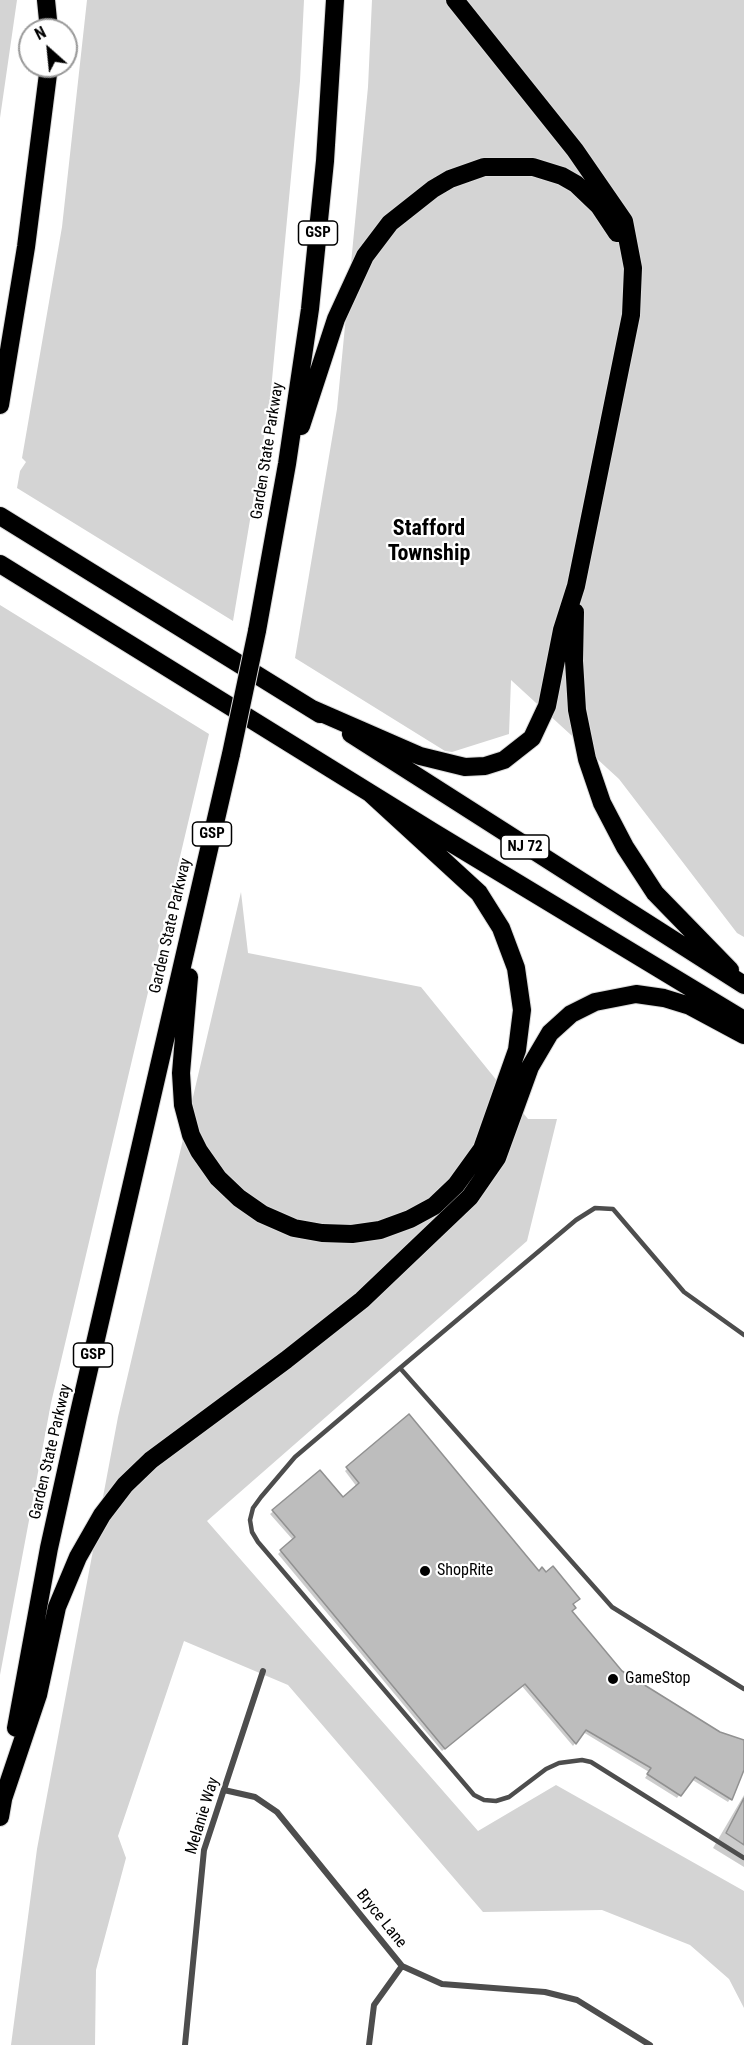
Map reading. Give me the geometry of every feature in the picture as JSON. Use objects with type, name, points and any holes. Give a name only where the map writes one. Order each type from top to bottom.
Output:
[{"type":"highway","points":[[46,0],[49,18]]},
{"type":"highway","points":[[53,18],[55,0]]},
{"type":"highway","name":"Garden State Parkway","points":[[2,1808],[49,1548],[231,754],[257,631],[287,464],[310,309],[323,184],[334,0]]},
{"type":"highway","points":[[310,708],[443,763],[475,767],[504,760],[526,744],[541,723],[547,706],[562,630],[576,586],[631,315],[634,289],[632,259],[624,221],[608,196],[455,0]]},
{"type":"highway","points":[[0,405],[29,224],[47,78]]},
{"type":"highway","points":[[287,464],[330,334],[365,256],[390,223],[433,189],[450,179],[484,167],[518,165],[548,171],[576,184],[588,194],[611,222],[632,259]]},
{"type":"highway","name":"NJ 72","points":[[0,516],[310,708],[637,920],[743,985]]},
{"type":"highway","name":"NJ 72","points":[[0,564],[370,794],[744,1020]]},
{"type":"highway","points":[[576,586],[574,662],[577,710],[591,774],[602,803],[624,847],[650,885],[678,918],[710,946],[743,985]]},
{"type":"highway","points":[[194,913],[181,1073],[182,1098],[192,1136],[218,1178],[239,1198],[262,1214],[294,1228],[322,1233],[352,1234],[380,1230],[410,1219],[434,1206],[456,1185],[474,1162],[495,1119],[520,1035],[519,983],[504,934],[478,893],[370,794]]},
{"type":"highway","points":[[2,1808],[38,1695],[57,1607],[78,1557],[102,1515],[125,1485],[151,1460],[301,1349],[362,1300],[464,1203],[497,1158],[530,1067],[550,1033],[571,1014],[595,1002],[636,994],[664,998],[690,1006],[744,1035]]},
{"type":"street","name":"Melanie Way","points":[[185,2045],[204,1850],[263,1671]]},
{"type":"street","name":"Bryce Lane","points":[[224,1790],[255,1797],[277,1812],[402,1966],[442,1984],[545,1992],[578,2000],[650,2045]]},
{"type":"street","points":[[369,2045],[374,2005],[402,1966]]},
{"type":"lane","points":[[744,1335],[684,1292],[614,1209],[595,1208],[576,1220],[295,1457],[253,1508],[250,1520],[252,1532],[258,1542],[474,1795],[484,1800],[496,1801],[510,1797],[546,1769],[559,1763],[582,1760],[591,1762],[744,1858]]},
{"type":"lane","points":[[400,1368],[612,1607],[744,1689]]},
{"type":"shaded area","points":[[0,0],[17,0],[0,118]]},
{"type":"shaded area","points":[[87,0],[304,0],[300,81],[270,401],[233,621],[17,488],[20,471],[26,462],[22,458],[62,227]]},
{"type":"shaded area","points":[[372,0],[744,0],[744,937],[737,933],[619,779],[511,680],[509,734],[452,752],[445,751],[295,658],[337,409],[368,87]]},
{"type":"shaded area","points":[[0,605],[209,734],[51,1403],[0,1675]]},
{"type":"shaded area","points":[[241,892],[248,953],[421,987],[528,1119],[557,1119],[527,1241],[207,1521],[478,1831],[556,1785],[744,1891],[744,2008],[729,1979],[690,1945],[602,1910],[483,1912],[288,1685],[184,1641],[118,1836],[126,1858],[96,1970],[95,2045],[11,2045],[37,1849],[118,1417]]},
{"type":"building","points":[[409,1414],[539,1571],[542,1567],[546,1572],[553,1566],[580,1599],[573,1604],[576,1608],[572,1611],[622,1671],[720,1732],[744,1740],[744,1770],[732,1800],[695,1777],[681,1796],[647,1774],[651,1768],[586,1730],[576,1744],[525,1684],[445,1749],[280,1550],[295,1537],[272,1510],[320,1470],[343,1497],[359,1483],[346,1467]]},
{"type":"building","points":[[744,1798],[744,1845],[726,1833]]},
{"type":"place","name":"ShopRite","points":[[425,1571]]},
{"type":"place","name":"GameStop","points":[[613,1679]]},
{"type":"district","name":"Stafford Township","points":[[429,542]]}]
